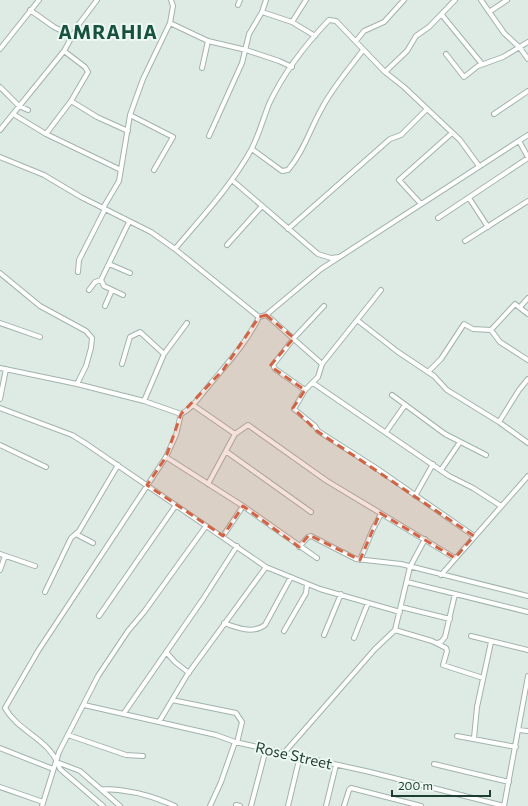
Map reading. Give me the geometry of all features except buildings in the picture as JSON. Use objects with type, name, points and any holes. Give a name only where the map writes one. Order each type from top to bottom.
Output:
[{"type":"street","points":[[0,49],[39,0]]},
{"type":"street","points":[[0,130],[64,51],[72,36],[97,0]]},
{"type":"street","points":[[78,272],[79,260],[119,181],[130,115],[142,79],[170,23],[173,6],[171,0]]},
{"type":"street","points":[[238,5],[240,0]]},
{"type":"street","points":[[209,136],[239,70],[246,50],[249,34],[262,12],[266,0]]},
{"type":"street","points":[[292,22],[306,0]]},
{"type":"street","points":[[356,41],[364,31],[384,22],[404,0]]},
{"type":"street","points":[[386,72],[407,51],[416,36],[442,15],[455,0]]},
{"type":"street","points":[[481,0],[504,33],[520,48],[528,59]]},
{"type":"street","points":[[490,12],[507,0]]},
{"type":"street","points":[[30,10],[54,27],[72,36]]},
{"type":"street","points":[[262,12],[292,22],[315,36]]},
{"type":"street","points":[[442,15],[482,64]]},
{"type":"street","points":[[174,248],[232,180],[252,149],[270,103],[292,66],[329,20],[334,20],[386,72],[460,140],[480,166]]},
{"type":"street","points":[[170,23],[208,42],[246,50],[292,66]]},
{"type":"street","points":[[202,68],[208,42]]},
{"type":"street","points":[[446,54],[464,77],[482,64],[503,57],[528,42]]},
{"type":"street","points":[[252,149],[282,171],[288,170],[306,144],[315,120],[332,91],[363,50]]},
{"type":"street","points":[[46,134],[71,101],[88,72],[85,67],[64,51]]},
{"type":"street","points":[[0,87],[19,106],[28,110]]},
{"type":"street","points":[[494,114],[528,91]]},
{"type":"street","points":[[71,101],[97,117],[128,131]]},
{"type":"street","points":[[288,229],[390,139],[401,135],[427,109]]},
{"type":"street","points":[[12,114],[46,134],[121,170]]},
{"type":"street","points":[[130,115],[173,137],[154,170]]},
{"type":"street","points":[[421,204],[399,180],[452,133]]},
{"type":"street","points":[[0,368],[77,384],[144,402],[181,414],[186,412],[242,344],[258,317],[266,315],[321,269],[528,135]]},
{"type":"street","points":[[438,218],[528,158],[519,141]]},
{"type":"street","points":[[0,157],[44,175],[129,222],[151,232],[174,248],[258,317]]},
{"type":"street","points":[[232,180],[318,254],[331,258],[340,257]]},
{"type":"street","points":[[469,198],[488,227]]},
{"type":"street","points":[[465,241],[528,201]]},
{"type":"street","points":[[227,245],[262,206]]},
{"type":"street","points":[[89,290],[95,282],[101,280],[129,222]]},
{"type":"street","points":[[109,264],[130,273]]},
{"type":"street","points":[[0,273],[40,306],[86,331],[92,338],[86,366],[77,384]]},
{"type":"street","points":[[101,280],[104,286],[123,295]]},
{"type":"street","points":[[105,306],[112,290]]},
{"type":"street","points":[[381,290],[322,364],[320,373],[313,383],[305,390],[294,409],[315,426],[318,431],[474,536]]},
{"type":"street","points":[[520,307],[528,298]]},
{"type":"street","points":[[491,330],[511,306],[515,304],[528,314]]},
{"type":"street","points":[[305,390],[275,369],[273,365],[294,338],[324,306]]},
{"type":"street","points":[[266,315],[322,364]]},
{"type":"street","points":[[357,320],[398,352],[436,378],[447,390],[499,422],[528,443]]},
{"type":"street","points":[[0,322],[40,337]]},
{"type":"street","points":[[144,402],[164,354],[187,323]]},
{"type":"street","points":[[428,372],[441,359],[464,324],[473,329],[491,330],[500,342],[528,360]]},
{"type":"street","points":[[122,364],[130,337],[140,332],[164,354]]},
{"type":"street","points":[[0,399],[6,369]]},
{"type":"street","points":[[499,422],[519,390],[528,379]]},
{"type":"street","points":[[313,383],[441,470],[501,506]]},
{"type":"street","points":[[392,395],[445,434],[486,455]]},
{"type":"street","points":[[193,405],[236,434]]},
{"type":"street","points":[[386,432],[405,405]]},
{"type":"street","points":[[0,408],[72,435],[223,536],[266,567],[307,584],[368,604],[400,612]]},
{"type":"street","points":[[103,806],[60,769],[45,743],[28,732],[6,711],[5,708],[6,703],[38,651],[166,457],[176,435],[181,414]]},
{"type":"street","points":[[208,484],[236,434],[245,426],[252,427],[327,481],[455,558]]},
{"type":"street","points":[[441,470],[460,442]]},
{"type":"street","points":[[0,445],[46,467]]},
{"type":"street","points":[[227,452],[311,512]]},
{"type":"street","points":[[166,457],[243,506],[299,547],[317,558]]},
{"type":"street","points":[[415,496],[433,464]]},
{"type":"street","points":[[46,592],[71,538],[76,534],[118,465]]},
{"type":"street","points":[[441,575],[528,476]]},
{"type":"street","points":[[99,616],[176,505]]},
{"type":"street","points":[[223,536],[243,506]]},
{"type":"street","points":[[360,560],[381,514]]},
{"type":"street","points":[[0,787],[42,804],[53,768],[98,676],[128,631],[144,612],[206,526]]},
{"type":"street","points":[[76,534],[93,543]]},
{"type":"street","points":[[299,547],[308,537],[311,536],[360,560],[394,563],[528,596]]},
{"type":"street","points":[[284,753],[375,649],[395,630],[410,567],[425,539]]},
{"type":"street","points":[[124,713],[237,546]]},
{"type":"street","points":[[0,554],[35,566]]},
{"type":"street","points":[[0,570],[6,556]]},
{"type":"street","points":[[159,722],[189,673],[266,567]]},
{"type":"street","points":[[224,623],[244,629],[262,628],[291,577]]},
{"type":"street","points":[[407,582],[528,612]]},
{"type":"street","points":[[284,631],[306,593],[307,584]]},
{"type":"street","points":[[324,635],[341,594]]},
{"type":"street","points":[[437,643],[444,640],[455,594]]},
{"type":"street","points":[[354,638],[368,604]]},
{"type":"street","points":[[401,607],[450,619]]},
{"type":"street","points":[[395,630],[437,643],[446,648],[447,651],[442,665],[483,678]]},
{"type":"street","points":[[471,636],[528,650]]},
{"type":"street","points":[[474,738],[483,678],[492,642]]},
{"type":"street","points":[[166,652],[178,665],[189,673]]},
{"type":"street","points":[[504,806],[528,676]]},
{"type":"street","points":[[172,700],[236,713],[242,722],[221,782],[210,806]]},
{"type":"street","name":"Rose Street","points":[[84,705],[216,734],[236,742],[300,756],[504,806]]},
{"type":"street","points":[[519,730],[528,732]]},
{"type":"street","points":[[68,735],[126,755],[143,756]]},
{"type":"street","points":[[457,736],[516,747]]},
{"type":"street","points":[[0,748],[53,768]]},
{"type":"street","points":[[251,806],[266,749]]},
{"type":"street","points":[[288,806],[300,756]]},
{"type":"street","points":[[57,762],[78,769],[120,806]]},
{"type":"street","points":[[434,764],[509,782]]},
{"type":"street","points":[[326,806],[336,765]]},
{"type":"street","points":[[344,806],[351,788],[421,806]]},
{"type":"street","points":[[101,789],[123,789],[175,806]]},
{"type":"highlighted area","points":[[266,315],[294,338],[270,366],[305,390],[293,408],[317,431],[474,536],[455,558],[380,513],[360,560],[309,535],[299,547],[243,506],[223,536],[147,485],[166,457],[181,414],[223,370],[259,317]]},
{"type":"district","name":"AMRAHIA","points":[[108,31]]}]
